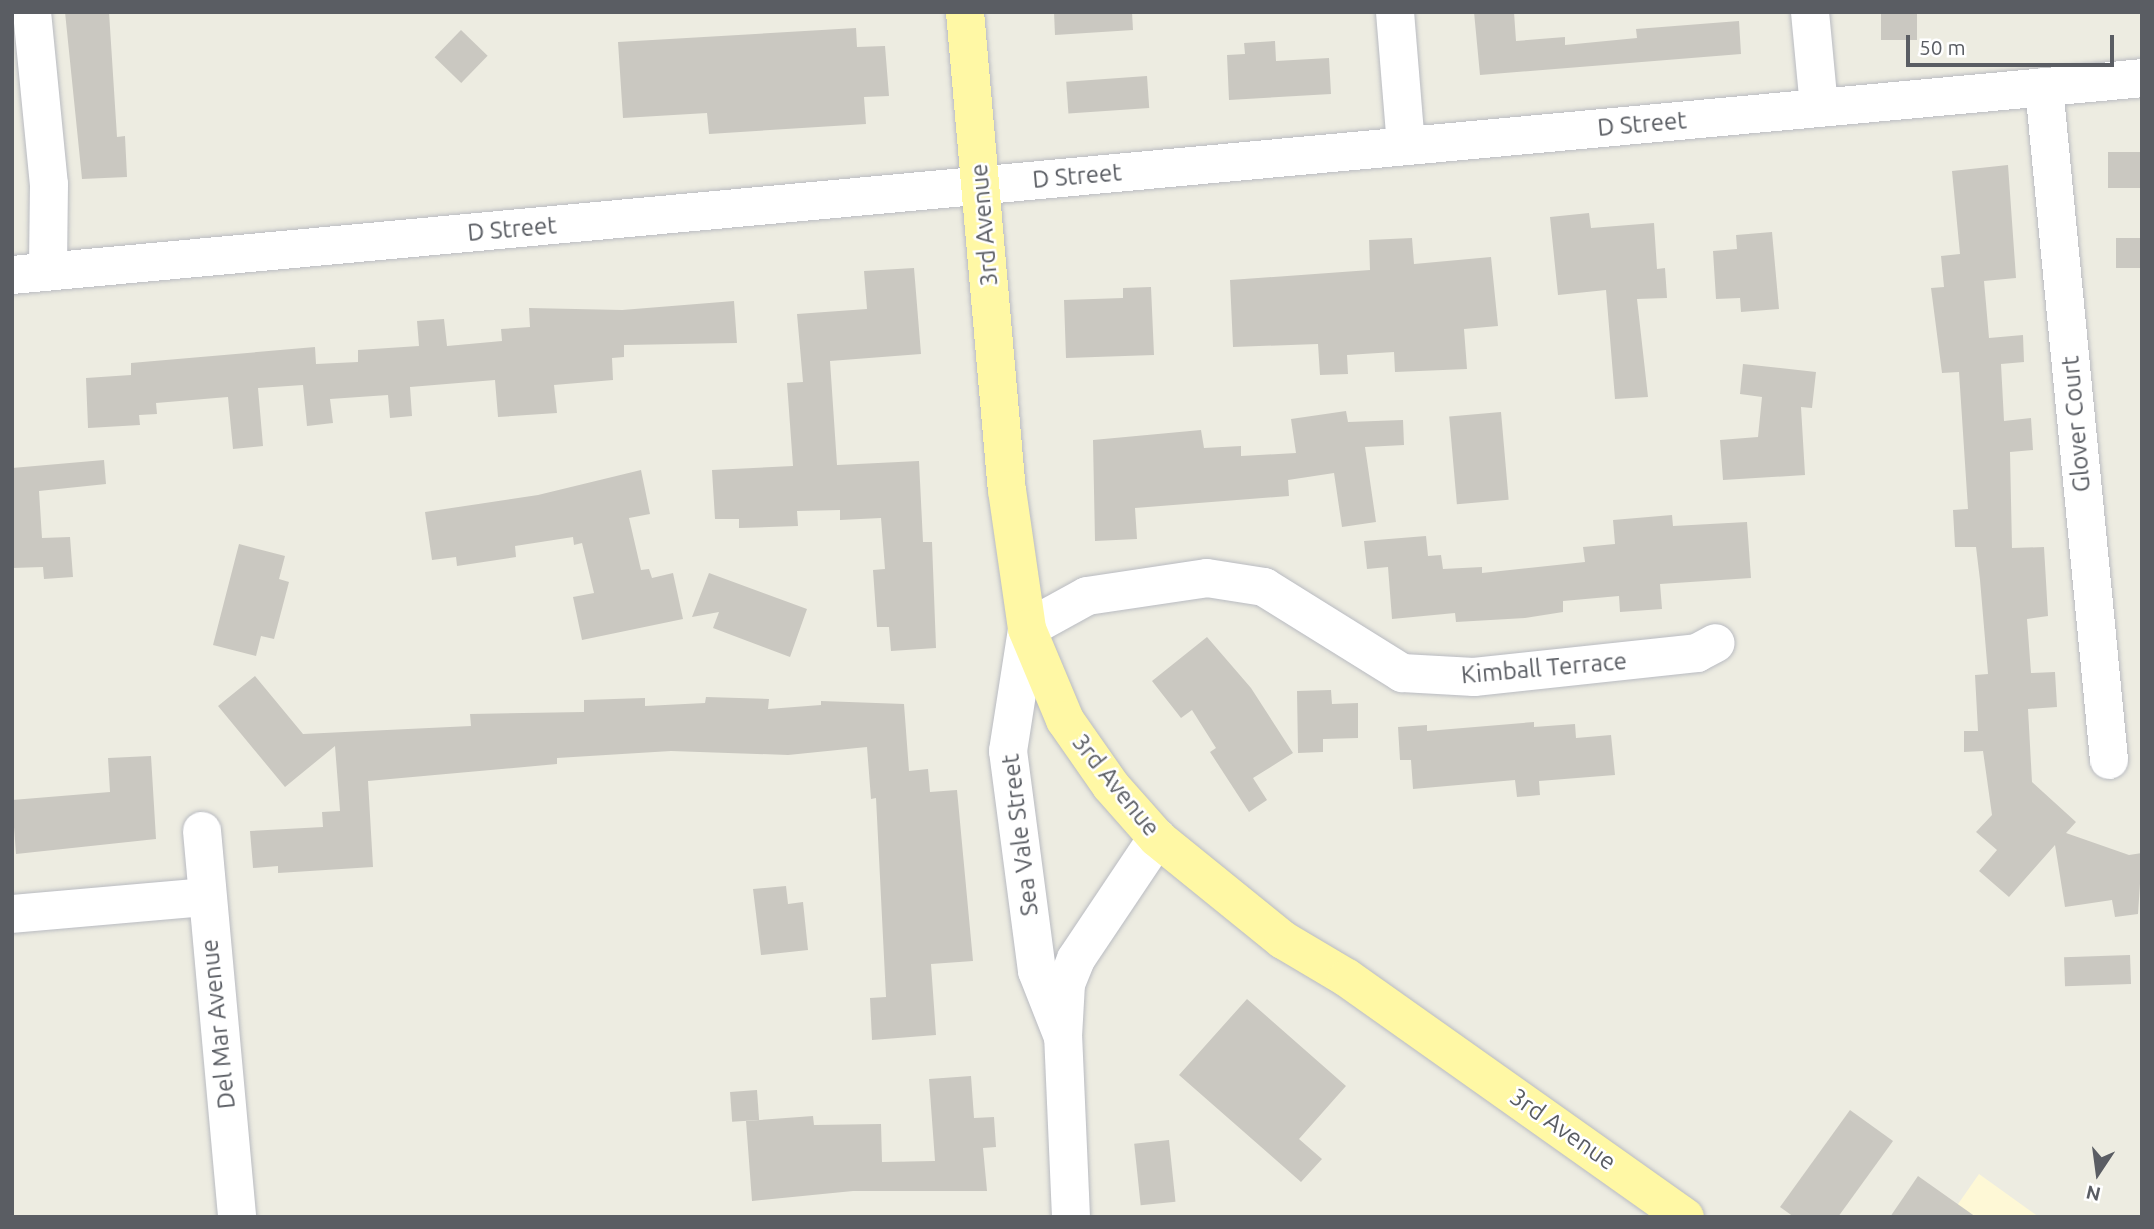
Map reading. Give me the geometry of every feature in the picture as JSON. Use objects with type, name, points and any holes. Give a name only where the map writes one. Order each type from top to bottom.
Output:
[{"type":"main road","name":"3rd Avenue","points":[[965,12],[1007,490],[1027,629],[1065,720],[1111,786],[1157,838],[1283,940],[1347,978],[1685,1217]]},
{"type":"street","points":[[30,273],[49,184],[23,57],[32,12]]},
{"type":"street","points":[[1395,12],[1406,146]]},
{"type":"street","points":[[1810,12],[1819,108]]},
{"type":"street","name":"D Street","points":[[30,273],[2142,78]]},
{"type":"street","name":"Glover Court","points":[[2045,87],[2109,760]]},
{"type":"street","name":"Kimball Terrace","points":[[1027,629],[1087,596],[1207,578],[1264,587],[1402,673],[1474,677],[1697,653],[1716,643]]},
{"type":"street","name":"Sea Vale Street","points":[[1027,629],[1008,751],[1037,971],[1063,1037]]},
{"type":"street","name":"Del Mar Avenue","points":[[202,831],[205,897],[237,1217]]},
{"type":"street","name":"Sea Vale Street","points":[[1071,1217],[1063,1037],[1066,984],[1076,959],[1157,838]]},
{"type":"street","points":[[12,914],[205,897]]},
{"type":"shaded area","points":[[1979,1174],[2039,1217],[1949,1217]]},
{"type":"building","points":[[65,12],[109,12],[117,137],[125,136],[127,177],[82,179]]},
{"type":"building","points":[[1054,12],[1132,12],[1133,30],[1055,35]]},
{"type":"building","points":[[1474,12],[1514,12],[1516,41],[1565,37],[1565,45],[1637,38],[1636,29],[1739,21],[1741,54],[1480,75]]},
{"type":"building","points":[[1881,12],[1917,12],[1917,40],[1881,40]]},
{"type":"building","points":[[856,28],[857,47],[885,46],[889,96],[864,97],[866,124],[709,134],[707,113],[623,118],[618,42]]},
{"type":"building","points":[[461,30],[488,56],[461,83],[435,57]]},
{"type":"building","points":[[1275,41],[1276,61],[1329,58],[1331,94],[1229,100],[1227,55],[1245,54],[1244,43]]},
{"type":"building","points":[[1147,76],[1149,108],[1068,114],[1066,82]]},
{"type":"building","points":[[2108,152],[2142,152],[2142,188],[2108,188]]},
{"type":"building","points":[[2008,165],[2016,278],[1984,281],[1989,338],[2023,335],[2024,362],[2001,364],[2004,421],[2031,418],[2033,450],[2010,452],[2012,548],[2044,547],[2048,616],[2027,619],[2031,673],[2055,672],[2057,707],[2028,709],[2032,782],[2076,822],[2066,833],[2129,855],[2142,853],[2138,914],[2115,917],[2112,900],[2065,907],[2055,845],[2009,897],[1979,871],[1997,850],[1976,832],[1992,815],[1983,751],[1964,752],[1964,731],[1978,731],[1975,675],[1988,674],[1976,547],[1955,547],[1953,510],[1968,509],[1959,372],[1942,373],[1931,288],[1944,287],[1941,256],[1960,254],[1952,171]]},
{"type":"building","points":[[1589,213],[1591,228],[1654,223],[1657,269],[1665,268],[1667,298],[1637,299],[1648,397],[1615,399],[1606,290],[1558,295],[1550,217]]},
{"type":"building","points":[[1772,232],[1779,309],[1741,312],[1740,298],[1716,299],[1713,251],[1737,249],[1736,235]]},
{"type":"building","points":[[1412,238],[1414,264],[1491,257],[1498,326],[1464,329],[1467,369],[1395,372],[1394,352],[1347,355],[1348,374],[1320,375],[1318,344],[1233,347],[1230,280],[1370,270],[1369,240]]},
{"type":"building","points":[[2116,238],[2142,238],[2142,268],[2116,268]]},
{"type":"building","points":[[914,268],[921,354],[830,361],[837,465],[919,461],[923,542],[932,542],[936,648],[891,651],[889,627],[877,627],[873,570],[885,569],[881,518],[840,520],[840,510],[797,511],[798,526],[739,528],[739,519],[715,519],[712,470],[793,466],[787,383],[803,382],[797,314],[867,309],[864,271]]},
{"type":"building","points":[[1151,287],[1154,355],[1066,358],[1064,300],[1123,298],[1123,288]]},
{"type":"building","points":[[734,301],[737,343],[624,345],[624,357],[612,358],[613,380],[554,385],[557,413],[498,417],[495,380],[410,387],[412,416],[390,418],[388,395],[330,399],[333,423],[307,426],[303,385],[258,388],[263,446],[233,449],[228,397],[156,403],[157,414],[139,415],[140,425],[88,428],[86,378],[131,375],[131,363],[315,347],[316,364],[358,362],[358,350],[419,346],[417,321],[444,319],[447,346],[502,341],[501,329],[530,327],[529,308],[622,310]]},
{"type":"building","points":[[1743,364],[1816,372],[1812,408],[1801,407],[1805,475],[1723,480],[1720,440],[1758,437],[1762,397],[1740,394]]},
{"type":"building","points":[[1346,411],[1348,422],[1403,420],[1404,445],[1365,447],[1376,522],[1342,527],[1334,473],[1288,480],[1289,496],[1135,508],[1137,539],[1095,541],[1093,440],[1201,430],[1204,448],[1241,446],[1241,456],[1296,453],[1291,419]]},
{"type":"building","points":[[1501,412],[1509,500],[1457,504],[1449,417]]},
{"type":"building","points":[[104,460],[106,484],[39,491],[42,538],[70,537],[73,577],[44,579],[43,567],[12,568],[12,468]]},
{"type":"building","points":[[641,470],[650,514],[629,518],[641,570],[649,569],[652,578],[673,573],[683,619],[582,640],[573,597],[594,593],[582,543],[574,545],[573,537],[515,546],[516,557],[457,566],[456,557],[432,560],[425,512],[538,495]]},
{"type":"building","points":[[1672,515],[1673,526],[1747,522],[1751,578],[1660,584],[1662,609],[1620,612],[1619,596],[1563,601],[1563,612],[1525,618],[1456,622],[1455,613],[1392,619],[1388,567],[1367,569],[1364,541],[1426,536],[1428,556],[1441,555],[1443,569],[1482,567],[1482,573],[1585,562],[1583,547],[1615,544],[1613,520]]},
{"type":"building","points":[[239,544],[285,556],[279,579],[289,582],[274,639],[261,636],[256,656],[213,645]]},
{"type":"building","points":[[709,573],[807,609],[790,657],[713,628],[719,612],[692,617]]},
{"type":"building","points":[[1207,637],[1251,688],[1293,753],[1253,778],[1267,800],[1249,812],[1210,752],[1216,748],[1192,710],[1181,718],[1152,681]]},
{"type":"building","points":[[255,676],[303,734],[471,726],[470,714],[584,712],[584,700],[645,698],[645,706],[705,703],[706,697],[769,699],[768,709],[821,705],[821,701],[904,704],[909,771],[928,769],[930,792],[957,790],[973,961],[931,964],[936,1035],[872,1040],[870,998],[886,997],[876,798],[871,799],[867,747],[788,755],[671,751],[557,758],[557,764],[368,781],[373,867],[278,873],[278,866],[253,868],[250,831],[323,827],[322,812],[340,811],[335,746],[285,787],[218,706]]},
{"type":"building","points":[[1331,690],[1332,704],[1358,703],[1358,738],[1323,739],[1323,752],[1298,753],[1297,691]]},
{"type":"building","points":[[1534,722],[1534,727],[1575,724],[1576,738],[1611,735],[1615,775],[1539,781],[1540,795],[1517,797],[1515,780],[1413,789],[1411,760],[1400,760],[1398,727],[1427,725],[1427,731]]},
{"type":"building","points":[[151,756],[156,839],[16,854],[12,800],[110,792],[108,758]]},
{"type":"building","points":[[786,886],[788,904],[803,902],[808,950],[761,955],[753,889]]},
{"type":"building","points":[[2130,955],[2131,984],[2065,986],[2064,957]]},
{"type":"building","points":[[1247,999],[1346,1086],[1299,1139],[1322,1159],[1301,1182],[1179,1075]]},
{"type":"building","points":[[971,1076],[974,1118],[994,1117],[996,1147],[983,1148],[987,1191],[853,1191],[752,1201],[746,1121],[813,1116],[814,1125],[881,1124],[882,1162],[935,1161],[929,1079]]},
{"type":"building","points":[[757,1090],[759,1120],[732,1122],[730,1092]]},
{"type":"building","points":[[1850,1110],[1893,1141],[1838,1217],[1794,1217],[1780,1207]]},
{"type":"building","points":[[1169,1140],[1175,1202],[1141,1205],[1134,1144]]},
{"type":"building","points":[[1918,1176],[1976,1217],[1890,1217]]}]
